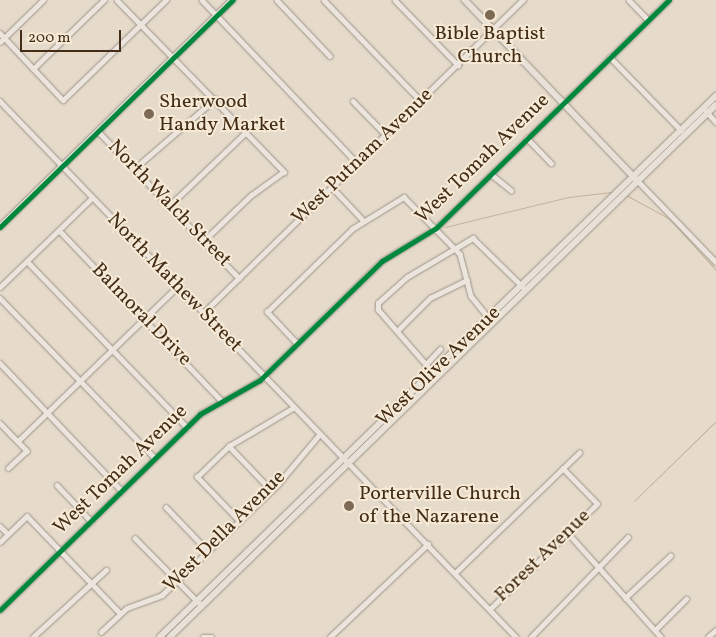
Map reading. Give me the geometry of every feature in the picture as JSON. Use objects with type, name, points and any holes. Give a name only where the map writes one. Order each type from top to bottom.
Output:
[{"type":"main road","points":[[0,226],[233,0]]},
{"type":"main road","points":[[465,0],[636,179]]},
{"type":"main road","name":"West Olive Avenue","points":[[160,637],[200,603],[347,462],[705,111],[716,96]]},
{"type":"main road","name":"West Olive Avenue","points":[[347,462],[433,373],[491,321],[522,286],[636,179],[681,130],[705,111],[716,105]]},
{"type":"main road","name":"West Olive Avenue","points":[[170,637],[200,603]]},
{"type":"street","points":[[33,69],[104,0]]},
{"type":"street","points":[[117,0],[284,172],[252,195],[204,241]]},
{"type":"street","points":[[40,1],[1,38],[63,100],[166,0]]},
{"type":"street","points":[[202,0],[357,163]]},
{"type":"street","points":[[276,0],[330,56]]},
{"type":"street","points":[[324,0],[421,101]]},
{"type":"street","points":[[395,0],[458,65]]},
{"type":"street","name":"West Putnam Avenue","points":[[203,313],[523,0]]},
{"type":"street","points":[[629,0],[648,20]]},
{"type":"street","name":"West Tomah Avenue","points":[[0,610],[187,427],[222,401],[264,376],[382,261],[436,228],[668,0]]},
{"type":"street","points":[[610,57],[681,130]]},
{"type":"street","points":[[134,169],[215,99]]},
{"type":"street","points":[[353,101],[386,135]]},
{"type":"street","name":"North Mathew Street","points":[[0,102],[319,435],[428,544],[516,637]]},
{"type":"street","points":[[705,111],[716,122]]},
{"type":"street","name":"North Walch Street","points":[[98,131],[239,278]]},
{"type":"street","points":[[170,205],[246,132]]},
{"type":"street","points":[[527,138],[551,163]]},
{"type":"street","points":[[491,174],[511,190]]},
{"type":"street","points":[[636,179],[716,262]]},
{"type":"street","points":[[332,188],[363,220]]},
{"type":"street","points":[[297,344],[267,312],[363,220],[404,197],[457,250],[473,300],[491,321]]},
{"type":"street","points":[[0,287],[92,198]]},
{"type":"street","name":"Balmoral Drive","points":[[59,230],[222,401]]},
{"type":"street","points":[[433,373],[427,363],[378,310],[378,303],[407,276],[457,250],[474,238],[522,286]]},
{"type":"street","points":[[27,261],[187,427]]},
{"type":"street","points":[[397,331],[430,298],[467,280]]},
{"type":"street","points":[[18,442],[178,286]]},
{"type":"street","points":[[0,298],[155,458]]},
{"type":"street","points":[[427,363],[440,349]]},
{"type":"street","points":[[0,363],[122,490]]},
{"type":"street","points":[[239,521],[197,477],[229,446],[293,408]]},
{"type":"street","points":[[0,423],[27,451],[9,468]]},
{"type":"street","name":"West Della Avenue","points":[[120,613],[155,600],[271,490],[319,435]]},
{"type":"street","points":[[229,446],[271,490]]},
{"type":"street","points":[[456,573],[579,453]]},
{"type":"street","name":"Forest Avenue","points":[[490,609],[597,504],[562,468]]},
{"type":"street","points":[[56,485],[91,521]]},
{"type":"street","points":[[166,507],[208,551]]},
{"type":"street","points":[[0,542],[27,516],[120,613],[101,632]]},
{"type":"street","points":[[0,526],[8,534]]},
{"type":"street","points":[[568,533],[599,565],[625,598],[662,637]]},
{"type":"street","points":[[531,637],[628,537]]},
{"type":"street","points":[[135,538],[200,603]]},
{"type":"street","points":[[330,637],[428,544]]},
{"type":"street","points":[[625,598],[670,556]]},
{"type":"street","points":[[33,637],[106,570]]},
{"type":"street","points":[[655,630],[686,599]]},
{"type":"street","points":[[708,637],[716,630]]},
{"type":"street","points":[[203,637],[212,637]]},
{"type":"waterway","points":[[445,227],[568,197],[612,192]]},
{"type":"waterway","points":[[626,195],[670,219],[716,270]]},
{"type":"waterway","points":[[634,501],[716,421]]},
{"type":"cycle path","points":[[0,227],[233,0]]},
{"type":"cycle path","points":[[0,610],[200,414],[260,380],[382,261],[436,228],[669,0]]},
{"type":"place","name":"Bible Baptist Church","points":[[490,15]]},
{"type":"place","name":"Sherwood Handy Market","points":[[149,114]]},
{"type":"place","name":"Porterville Church of the Nazarene","points":[[349,506]]}]
